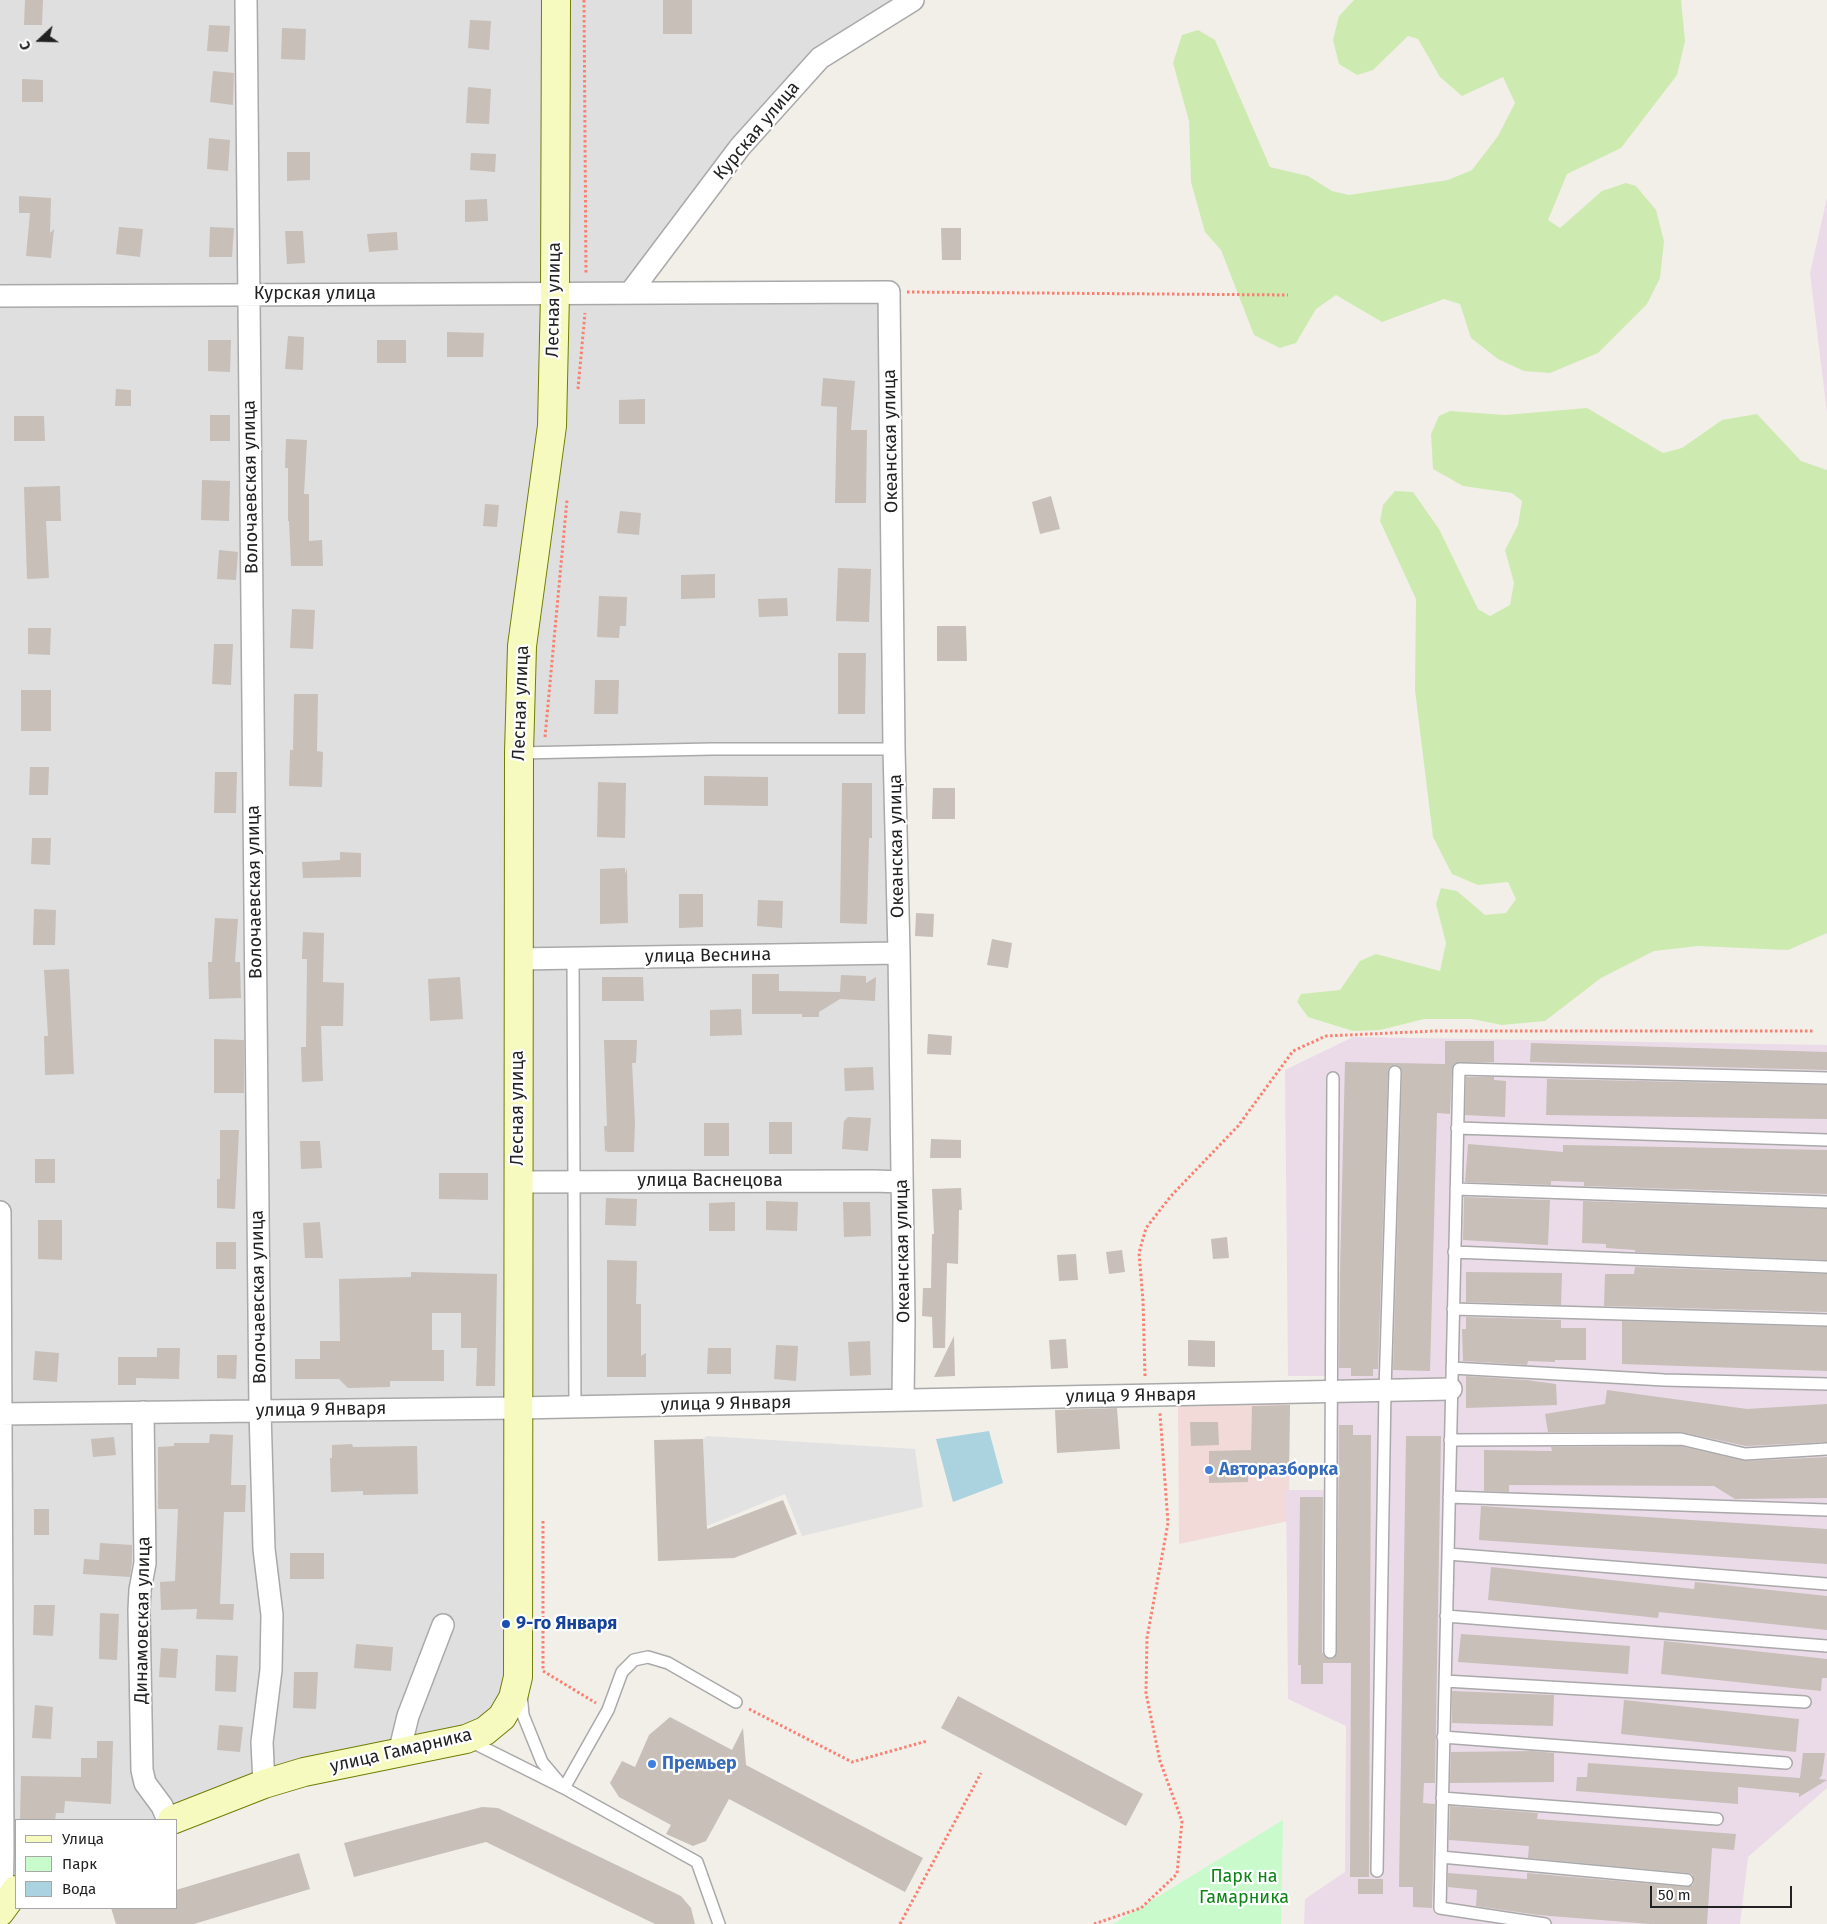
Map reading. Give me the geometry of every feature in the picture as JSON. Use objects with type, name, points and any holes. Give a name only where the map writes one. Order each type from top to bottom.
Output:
[{"type":"street","name":"Волочаевская улица","points":[[246,0],[260,1411],[264,1549],[272,1615],[271,1670],[262,1742],[264,1784]]},
{"type":"street","name":"Лесная улица","points":[[518,1408],[518,959],[531,753],[522,646],[552,426],[555,294],[556,0]]},
{"type":"street","name":"Курская улица","points":[[630,293],[740,147],[820,58],[913,0]]},
{"type":"street","name":"Курская улица","points":[[0,296],[889,292]]},
{"type":"street","name":"Океанская улица","points":[[889,292],[894,749],[904,1320],[903,1400]]},
{"type":"street","name":"улица Веснина","points":[[518,959],[899,954]]},
{"type":"street","name":"улица Васнецова","points":[[518,1182],[901,1182]]},
{"type":"street","points":[[0,1212],[3,1830],[6,1903]]},
{"type":"street","name":"улица 9 Января","points":[[1,1414],[518,1408],[1451,1389]]},
{"type":"street","name":"улица Гамарника","points":[[173,1819],[264,1784],[304,1772],[466,1740],[486,1731],[502,1717],[513,1698],[518,1678],[518,1408]]},
{"type":"street","name":"Динамовская улица","points":[[143,1412],[145,1563],[140,1590],[139,1610],[142,1770],[145,1782],[169,1819]]},
{"type":"street","points":[[399,1753],[408,1716],[443,1625]]},
{"type":"lane","points":[[531,753],[712,749],[894,749]]},
{"type":"lane","points":[[573,958],[575,1407]]},
{"type":"lane","points":[[1545,1924],[1440,1908],[1458,1069],[1827,1078]]},
{"type":"lane","points":[[1377,1871],[1385,1390],[1395,1072]]},
{"type":"lane","points":[[1330,1652],[1334,1078]]},
{"type":"lane","points":[[1457,1128],[1827,1140]]},
{"type":"lane","points":[[1456,1189],[1827,1202]]},
{"type":"lane","points":[[1454,1252],[1827,1267]]},
{"type":"lane","points":[[1453,1309],[1827,1320]]},
{"type":"lane","points":[[1452,1368],[1664,1380],[1827,1384]]},
{"type":"lane","points":[[1450,1440],[1681,1439],[1745,1454],[1827,1449]]},
{"type":"lane","points":[[1449,1496],[1827,1510]]},
{"type":"lane","points":[[1448,1554],[1827,1584]]},
{"type":"lane","points":[[1446,1616],[1827,1646]]},
{"type":"lane","points":[[564,1788],[608,1710],[622,1672],[634,1660],[648,1657],[668,1663],[736,1702]]},
{"type":"lane","points":[[518,1678],[524,1715],[542,1762],[564,1788]]},
{"type":"lane","points":[[1445,1681],[1805,1702]]},
{"type":"lane","points":[[1444,1736],[1786,1763]]},
{"type":"lane","points":[[466,1740],[564,1788],[697,1862],[719,1924]]},
{"type":"lane","points":[[1442,1798],[1718,1820]]},
{"type":"lane","points":[[1441,1857],[1687,1880]]},
{"type":"path","points":[[578,390],[586,293],[584,0]]},
{"type":"path","points":[[889,292],[1288,295]]},
{"type":"path","points":[[531,753],[567,498]]},
{"type":"path","points":[[1094,1924],[1141,1908],[1178,1874],[1182,1821],[1160,1761],[1146,1693],[1147,1638],[1168,1523],[1158,1395]]},
{"type":"path","points":[[543,1516],[543,1671],[608,1710]]},
{"type":"path","points":[[736,1702],[852,1762],[927,1740]]},
{"type":"path","points":[[900,1924],[981,1773]]},
{"type":"shaded area","points":[[0,0],[913,0],[820,58],[630,293],[889,292],[903,1400],[518,1408],[519,1662],[502,1717],[175,1819],[15,1819],[15,1891],[0,1912]]},
{"type":"shaded area","points":[[1827,198],[1827,413],[1810,273]]},
{"type":"shaded area","points":[[1353,1037],[1827,1045],[1827,1788],[1748,1857],[1740,1924],[1304,1924],[1305,1899],[1345,1872],[1346,1726],[1288,1699],[1286,1490],[1326,1490],[1326,1376],[1288,1376],[1285,1070]]},
{"type":"shaded area","name":"Авторазборка","points":[[1290,1401],[1289,1521],[1179,1544],[1178,1404]]},
{"type":"shaded area","points":[[707,1436],[915,1449],[923,1507],[802,1536],[785,1494],[707,1526],[703,1439]]},
{"type":"green space","points":[[1354,0],[1681,0],[1685,41],[1677,75],[1621,148],[1567,174],[1548,220],[1560,228],[1602,191],[1626,183],[1636,186],[1656,210],[1664,241],[1660,278],[1647,304],[1598,353],[1550,373],[1524,371],[1498,359],[1471,338],[1460,304],[1444,299],[1382,322],[1336,295],[1316,309],[1296,343],[1280,348],[1254,335],[1221,250],[1205,232],[1191,182],[1189,121],[1173,63],[1182,35],[1198,30],[1215,40],[1270,167],[1308,176],[1332,191],[1349,195],[1448,180],[1472,170],[1498,136],[1515,103],[1503,77],[1462,96],[1440,77],[1418,39],[1408,36],[1373,70],[1357,75],[1339,64],[1333,40],[1339,16]]},
{"type":"green space","points":[[1587,408],[1663,453],[1682,448],[1722,420],[1757,414],[1801,461],[1827,470],[1827,933],[1788,950],[1698,946],[1654,951],[1601,978],[1545,1021],[1502,1025],[1472,1019],[1424,1019],[1380,1030],[1353,1031],[1308,1017],[1297,1002],[1301,994],[1340,990],[1360,961],[1376,954],[1440,971],[1446,943],[1436,904],[1441,888],[1457,891],[1485,915],[1506,913],[1516,899],[1508,882],[1478,885],[1452,874],[1433,837],[1415,690],[1416,599],[1380,521],[1383,505],[1395,491],[1413,492],[1439,529],[1478,609],[1490,616],[1510,605],[1514,583],[1505,550],[1518,525],[1522,501],[1512,493],[1463,486],[1433,469],[1431,434],[1439,416],[1450,411],[1505,415]]},
{"type":"green space","name":"Парк на Гамарника","points":[[1283,1820],[1281,1924],[1113,1924]]},
{"type":"water","points":[[989,1431],[1003,1483],[953,1502],[936,1439]]},
{"type":"building","points":[[25,0],[43,0],[42,25],[24,25]]},
{"type":"building","points":[[663,0],[692,0],[692,34],[663,34]]},
{"type":"building","points":[[470,20],[491,21],[489,50],[468,48]]},
{"type":"building","points":[[209,25],[230,26],[228,52],[207,51]]},
{"type":"building","points":[[282,28],[306,29],[305,60],[281,59]]},
{"type":"building","points":[[213,71],[234,73],[233,105],[210,102]]},
{"type":"building","points":[[22,79],[43,80],[43,102],[22,102]]},
{"type":"building","points":[[468,87],[491,89],[489,124],[466,123]]},
{"type":"building","points":[[209,138],[230,140],[228,171],[207,169]]},
{"type":"building","points":[[287,152],[310,152],[310,180],[287,181]]},
{"type":"building","points":[[471,153],[496,154],[495,172],[470,170]]},
{"type":"building","points":[[19,196],[51,198],[50,233],[54,229],[51,258],[26,256],[30,213],[19,213]]},
{"type":"building","points":[[487,199],[488,221],[465,222],[465,200]]},
{"type":"building","points":[[119,227],[143,229],[140,257],[116,254]]},
{"type":"building","points":[[210,227],[234,228],[232,257],[209,257]]},
{"type":"building","points":[[941,228],[961,228],[961,260],[942,260]]},
{"type":"building","points":[[285,231],[303,231],[305,263],[287,264]]},
{"type":"building","points":[[397,232],[398,250],[369,252],[367,234]]},
{"type":"building","points":[[447,332],[484,333],[483,357],[447,357]]},
{"type":"building","points":[[288,336],[304,337],[303,370],[285,369]]},
{"type":"building","points":[[208,340],[231,340],[230,372],[208,371]]},
{"type":"building","points":[[377,340],[406,340],[406,363],[377,363]]},
{"type":"building","points":[[823,378],[855,381],[851,430],[867,430],[866,503],[835,503],[837,407],[821,406]]},
{"type":"building","points":[[116,389],[131,390],[131,406],[115,406]]},
{"type":"building","points":[[645,399],[645,424],[619,424],[619,400]]},
{"type":"building","points":[[210,415],[230,415],[230,441],[210,441]]},
{"type":"building","points":[[14,416],[44,416],[45,441],[14,441]]},
{"type":"building","points":[[286,439],[307,440],[304,494],[309,494],[309,541],[322,540],[323,566],[291,566],[288,521],[288,468],[285,468]]},
{"type":"building","points":[[202,480],[230,481],[229,521],[201,520]]},
{"type":"building","points":[[60,486],[61,521],[46,521],[49,578],[27,579],[24,487]]},
{"type":"building","points":[[1051,496],[1060,529],[1040,534],[1032,502]]},
{"type":"building","points":[[485,504],[499,505],[497,527],[483,526]]},
{"type":"building","points":[[620,511],[641,513],[639,535],[617,533]]},
{"type":"building","points":[[219,550],[238,552],[236,580],[217,579]]},
{"type":"building","points":[[838,568],[871,569],[869,622],[836,621]]},
{"type":"building","points":[[715,574],[715,598],[681,599],[681,575]]},
{"type":"building","points":[[599,596],[627,597],[626,626],[620,626],[619,638],[597,637]]},
{"type":"building","points":[[787,598],[788,616],[759,617],[758,599]]},
{"type":"building","points":[[292,609],[315,610],[313,649],[290,648]]},
{"type":"building","points":[[937,626],[966,626],[967,661],[937,661]]},
{"type":"building","points":[[28,628],[51,628],[50,655],[28,654]]},
{"type":"building","points":[[214,644],[233,644],[231,685],[212,684]]},
{"type":"building","points":[[838,653],[866,653],[865,714],[838,714]]},
{"type":"building","points":[[595,680],[619,680],[618,714],[594,714]]},
{"type":"building","points":[[21,690],[51,690],[51,731],[21,731]]},
{"type":"building","points":[[294,694],[318,694],[317,751],[323,752],[322,787],[289,786],[290,750],[293,750]]},
{"type":"building","points":[[30,767],[49,767],[48,795],[29,795]]},
{"type":"building","points":[[215,772],[237,772],[236,813],[214,813]]},
{"type":"building","points":[[704,776],[768,777],[768,806],[704,805]]},
{"type":"building","points":[[598,782],[626,783],[625,838],[597,837]]},
{"type":"building","points":[[842,783],[872,783],[872,838],[869,838],[867,924],[840,923]]},
{"type":"building","points":[[933,788],[955,788],[955,819],[932,819]]},
{"type":"building","points":[[32,838],[51,838],[50,865],[31,864]]},
{"type":"building","points":[[340,852],[361,853],[361,877],[303,878],[302,862],[340,860]]},
{"type":"building","points":[[625,868],[625,874],[627,868],[628,923],[600,924],[600,869]]},
{"type":"building","points":[[679,894],[703,894],[703,927],[679,928]]},
{"type":"building","points":[[758,900],[783,901],[782,928],[757,926]]},
{"type":"building","points":[[34,909],[56,910],[55,945],[33,945]]},
{"type":"building","points":[[916,913],[934,914],[933,937],[915,936]]},
{"type":"building","points":[[215,918],[238,919],[235,962],[240,962],[241,998],[209,999],[208,962],[212,962]]},
{"type":"building","points":[[303,932],[324,933],[323,982],[344,983],[343,1026],[321,1026],[323,1081],[302,1082],[301,1047],[306,1047],[307,959],[302,959]]},
{"type":"building","points":[[992,939],[1012,943],[1008,968],[987,965]]},
{"type":"building","points":[[69,969],[74,1074],[45,1075],[44,1036],[48,1036],[44,970]]},
{"type":"building","points":[[752,974],[779,974],[779,991],[840,992],[841,975],[866,976],[866,983],[876,977],[875,1001],[840,999],[819,1012],[819,1017],[802,1017],[802,1014],[752,1014]]},
{"type":"building","points":[[460,977],[463,1019],[430,1021],[428,979]]},
{"type":"building","points":[[602,977],[643,977],[644,1001],[602,1001]]},
{"type":"building","points":[[741,1009],[742,1035],[710,1036],[710,1010]]},
{"type":"building","points":[[928,1034],[952,1036],[951,1055],[927,1054]]},
{"type":"building","points":[[214,1039],[244,1040],[244,1093],[214,1093]]},
{"type":"building","points":[[604,1040],[637,1040],[636,1063],[632,1063],[635,1122],[634,1152],[607,1152],[607,1150],[605,1152],[604,1126],[607,1126]]},
{"type":"building","points":[[1445,1041],[1494,1041],[1494,1062],[1455,1063],[1452,1069],[1450,1114],[1437,1113],[1430,1371],[1393,1370],[1402,1072],[1399,1066],[1395,1065],[1389,1068],[1388,1072],[1378,1369],[1373,1369],[1373,1376],[1351,1376],[1351,1368],[1339,1368],[1345,1062],[1445,1064]]},
{"type":"building","points":[[1531,1043],[1827,1052],[1827,1070],[1530,1062]]},
{"type":"building","points":[[873,1067],[874,1090],[845,1091],[844,1068]]},
{"type":"building","points":[[1466,1077],[1494,1077],[1494,1080],[1506,1081],[1505,1117],[1465,1115]]},
{"type":"building","points":[[1547,1079],[1827,1085],[1827,1119],[1546,1115]]},
{"type":"building","points":[[848,1117],[871,1118],[868,1151],[842,1149],[844,1121]]},
{"type":"building","points":[[769,1122],[792,1122],[792,1154],[769,1154]]},
{"type":"building","points":[[704,1123],[729,1123],[729,1156],[704,1156]]},
{"type":"building","points":[[220,1130],[239,1130],[235,1209],[217,1208],[217,1179],[220,1179]]},
{"type":"building","points":[[931,1139],[961,1140],[961,1158],[930,1158]]},
{"type":"building","points":[[300,1141],[320,1141],[322,1168],[301,1169]]},
{"type":"building","points":[[1468,1144],[1563,1152],[1563,1145],[1827,1150],[1827,1194],[1584,1186],[1584,1182],[1551,1181],[1551,1185],[1465,1182]]},
{"type":"building","points":[[35,1159],[55,1159],[55,1183],[35,1183]]},
{"type":"building","points":[[439,1173],[488,1173],[488,1200],[439,1199]]},
{"type":"building","points":[[961,1188],[962,1210],[959,1210],[958,1264],[947,1263],[945,1348],[933,1348],[932,1317],[922,1316],[923,1288],[931,1288],[932,1234],[934,1234],[932,1189]]},
{"type":"building","points":[[1464,1197],[1550,1200],[1548,1245],[1463,1240]]},
{"type":"building","points":[[606,1198],[637,1199],[636,1226],[605,1225]]},
{"type":"building","points":[[766,1201],[798,1202],[797,1231],[766,1230]]},
{"type":"building","points":[[1583,1201],[1827,1209],[1827,1260],[1635,1252],[1635,1250],[1606,1248],[1606,1244],[1582,1243]]},
{"type":"building","points":[[735,1202],[735,1231],[709,1231],[709,1203]]},
{"type":"building","points":[[843,1202],[870,1202],[871,1236],[844,1237]]},
{"type":"building","points":[[38,1220],[62,1220],[62,1260],[38,1259]]},
{"type":"building","points":[[320,1222],[323,1258],[305,1258],[303,1223]]},
{"type":"building","points":[[1227,1237],[1229,1258],[1213,1259],[1211,1239]]},
{"type":"building","points":[[216,1242],[236,1242],[236,1269],[216,1269]]},
{"type":"building","points":[[1122,1250],[1125,1272],[1109,1274],[1106,1252]]},
{"type":"building","points":[[1076,1254],[1078,1280],[1059,1281],[1057,1255]]},
{"type":"building","points":[[607,1260],[637,1261],[636,1304],[641,1304],[641,1356],[646,1353],[646,1377],[607,1377]]},
{"type":"building","points":[[1635,1267],[1827,1274],[1827,1312],[1604,1306],[1605,1274],[1634,1274]]},
{"type":"building","points":[[411,1272],[497,1274],[495,1386],[476,1386],[477,1348],[461,1348],[461,1313],[432,1313],[432,1350],[444,1350],[444,1381],[390,1381],[390,1387],[348,1388],[339,1379],[295,1379],[295,1359],[320,1359],[320,1341],[340,1341],[339,1279],[411,1277]]},
{"type":"building","points":[[1466,1272],[1562,1273],[1561,1305],[1466,1302]]},
{"type":"building","points":[[1466,1317],[1561,1320],[1561,1328],[1586,1328],[1586,1360],[1528,1361],[1527,1365],[1463,1361],[1462,1329],[1466,1329]]},
{"type":"building","points":[[1622,1321],[1827,1327],[1827,1371],[1622,1364]]},
{"type":"building","points":[[954,1336],[955,1376],[934,1377]]},
{"type":"building","points":[[1066,1339],[1068,1368],[1051,1369],[1049,1340]]},
{"type":"building","points":[[1188,1340],[1215,1341],[1215,1367],[1188,1366]]},
{"type":"building","points":[[870,1341],[871,1375],[850,1376],[848,1342]]},
{"type":"building","points":[[776,1345],[798,1346],[796,1381],[774,1379]]},
{"type":"building","points":[[157,1348],[180,1348],[179,1379],[136,1378],[136,1385],[118,1385],[118,1357],[157,1357]]},
{"type":"building","points":[[708,1348],[731,1348],[731,1374],[707,1374]]},
{"type":"building","points":[[35,1351],[59,1353],[57,1382],[33,1380]]},
{"type":"building","points":[[217,1355],[237,1355],[236,1379],[217,1378]]},
{"type":"building","points":[[1466,1376],[1556,1384],[1557,1405],[1466,1408]]},
{"type":"building","points":[[1607,1390],[1747,1409],[1827,1404],[1827,1442],[1746,1446],[1681,1432],[1548,1432],[1545,1414],[1605,1404]]},
{"type":"building","points":[[1290,1405],[1289,1468],[1248,1467],[1248,1482],[1209,1483],[1209,1451],[1251,1450],[1252,1406]]},
{"type":"building","points":[[1117,1408],[1120,1449],[1057,1453],[1055,1410]]},
{"type":"building","points":[[1190,1422],[1218,1422],[1219,1445],[1191,1446]]},
{"type":"building","points":[[1339,1425],[1353,1425],[1353,1435],[1371,1435],[1369,1877],[1350,1877],[1351,1663],[1323,1663],[1323,1684],[1301,1684],[1301,1665],[1298,1665],[1300,1497],[1323,1497],[1322,1652],[1329,1659],[1334,1658],[1337,1653]]},
{"type":"building","points":[[210,1434],[233,1435],[231,1485],[246,1485],[245,1512],[224,1512],[220,1604],[234,1604],[233,1620],[196,1619],[197,1609],[161,1610],[160,1582],[175,1581],[178,1509],[158,1509],[158,1447],[174,1446],[174,1443],[209,1443]]},
{"type":"building","points":[[1406,1436],[1441,1436],[1435,1783],[1424,1783],[1423,1803],[1435,1804],[1432,1908],[1413,1907],[1413,1887],[1399,1887]]},
{"type":"building","points":[[114,1437],[116,1455],[93,1457],[91,1439]]},
{"type":"building","points":[[703,1439],[707,1529],[783,1500],[797,1534],[734,1558],[658,1561],[654,1440]]},
{"type":"building","points":[[352,1444],[353,1447],[417,1446],[418,1494],[363,1495],[363,1491],[331,1492],[330,1458],[332,1458],[332,1445]]},
{"type":"building","points":[[1680,1446],[1745,1461],[1827,1457],[1827,1498],[1735,1499],[1714,1486],[1509,1485],[1509,1492],[1484,1491],[1484,1450],[1552,1451],[1551,1447]]},
{"type":"building","points":[[1481,1506],[1827,1529],[1827,1564],[1479,1540]]},
{"type":"building","points":[[34,1509],[49,1509],[49,1535],[34,1535]]},
{"type":"building","points":[[100,1543],[132,1545],[130,1577],[83,1574],[84,1559],[99,1560]]},
{"type":"building","points":[[290,1553],[324,1553],[324,1579],[290,1579]]},
{"type":"building","points":[[1491,1567],[1694,1589],[1695,1582],[1827,1596],[1827,1630],[1659,1612],[1658,1618],[1488,1600]]},
{"type":"building","points":[[34,1605],[55,1605],[53,1636],[33,1635]]},
{"type":"building","points":[[100,1613],[119,1614],[117,1660],[99,1659]]},
{"type":"building","points":[[1461,1634],[1630,1646],[1628,1674],[1458,1662]]},
{"type":"building","points":[[1664,1641],[1827,1659],[1827,1678],[1822,1678],[1821,1691],[1661,1674]]},
{"type":"building","points":[[356,1644],[393,1647],[391,1671],[354,1668]]},
{"type":"building","points":[[161,1648],[178,1649],[176,1678],[159,1677]]},
{"type":"building","points":[[216,1655],[238,1656],[236,1692],[215,1691]]},
{"type":"building","points":[[294,1672],[318,1672],[316,1709],[293,1708]]},
{"type":"building","points":[[1452,1691],[1554,1695],[1553,1726],[1452,1723]]},
{"type":"building","points":[[958,1696],[1143,1794],[1126,1826],[941,1728]]},
{"type":"building","points":[[1624,1700],[1799,1719],[1796,1752],[1621,1734]]},
{"type":"building","points":[[35,1705],[53,1707],[51,1739],[32,1738]]},
{"type":"building","points":[[670,1717],[732,1750],[743,1728],[746,1765],[923,1858],[905,1892],[729,1799],[706,1841],[693,1846],[666,1834],[671,1825],[619,1797],[610,1783],[622,1761],[635,1767],[649,1735]]},
{"type":"building","points":[[219,1725],[243,1727],[240,1752],[217,1750]]},
{"type":"building","points":[[97,1741],[113,1741],[111,1804],[65,1801],[64,1813],[56,1813],[55,1819],[20,1819],[21,1776],[81,1777],[81,1758],[97,1758]]},
{"type":"building","points":[[1533,1751],[1554,1753],[1554,1782],[1450,1783],[1451,1752]]},
{"type":"building","points":[[1803,1753],[1825,1753],[1822,1775],[1819,1779],[1827,1780],[1799,1797],[1799,1793],[1738,1787],[1738,1804],[1576,1791],[1577,1777],[1587,1777],[1588,1763],[1800,1778]]},
{"type":"building","points":[[1450,1806],[1538,1813],[1537,1819],[1736,1834],[1734,1850],[1712,1848],[1707,1924],[1651,1924],[1538,1915],[1476,1906],[1477,1890],[1448,1887],[1448,1873],[1527,1879],[1527,1873],[1686,1887],[1693,1885],[1694,1880],[1692,1874],[1688,1873],[1528,1858],[1529,1846],[1449,1840]]},
{"type":"building","points":[[482,1807],[498,1808],[681,1896],[691,1908],[695,1924],[655,1924],[486,1842],[354,1877],[344,1843]]},
{"type":"building","points":[[299,1853],[310,1889],[194,1924],[116,1924],[111,1909],[178,1909],[178,1889]]},
{"type":"building","points":[[1358,1879],[1383,1879],[1383,1894],[1358,1894]]},
{"type":"place","name":"Авторазборка","points":[[1209,1470]]},
{"type":"place","name":"9-го Января","points":[[506,1624]]},
{"type":"place","name":"Премьер","points":[[652,1764]]}]
